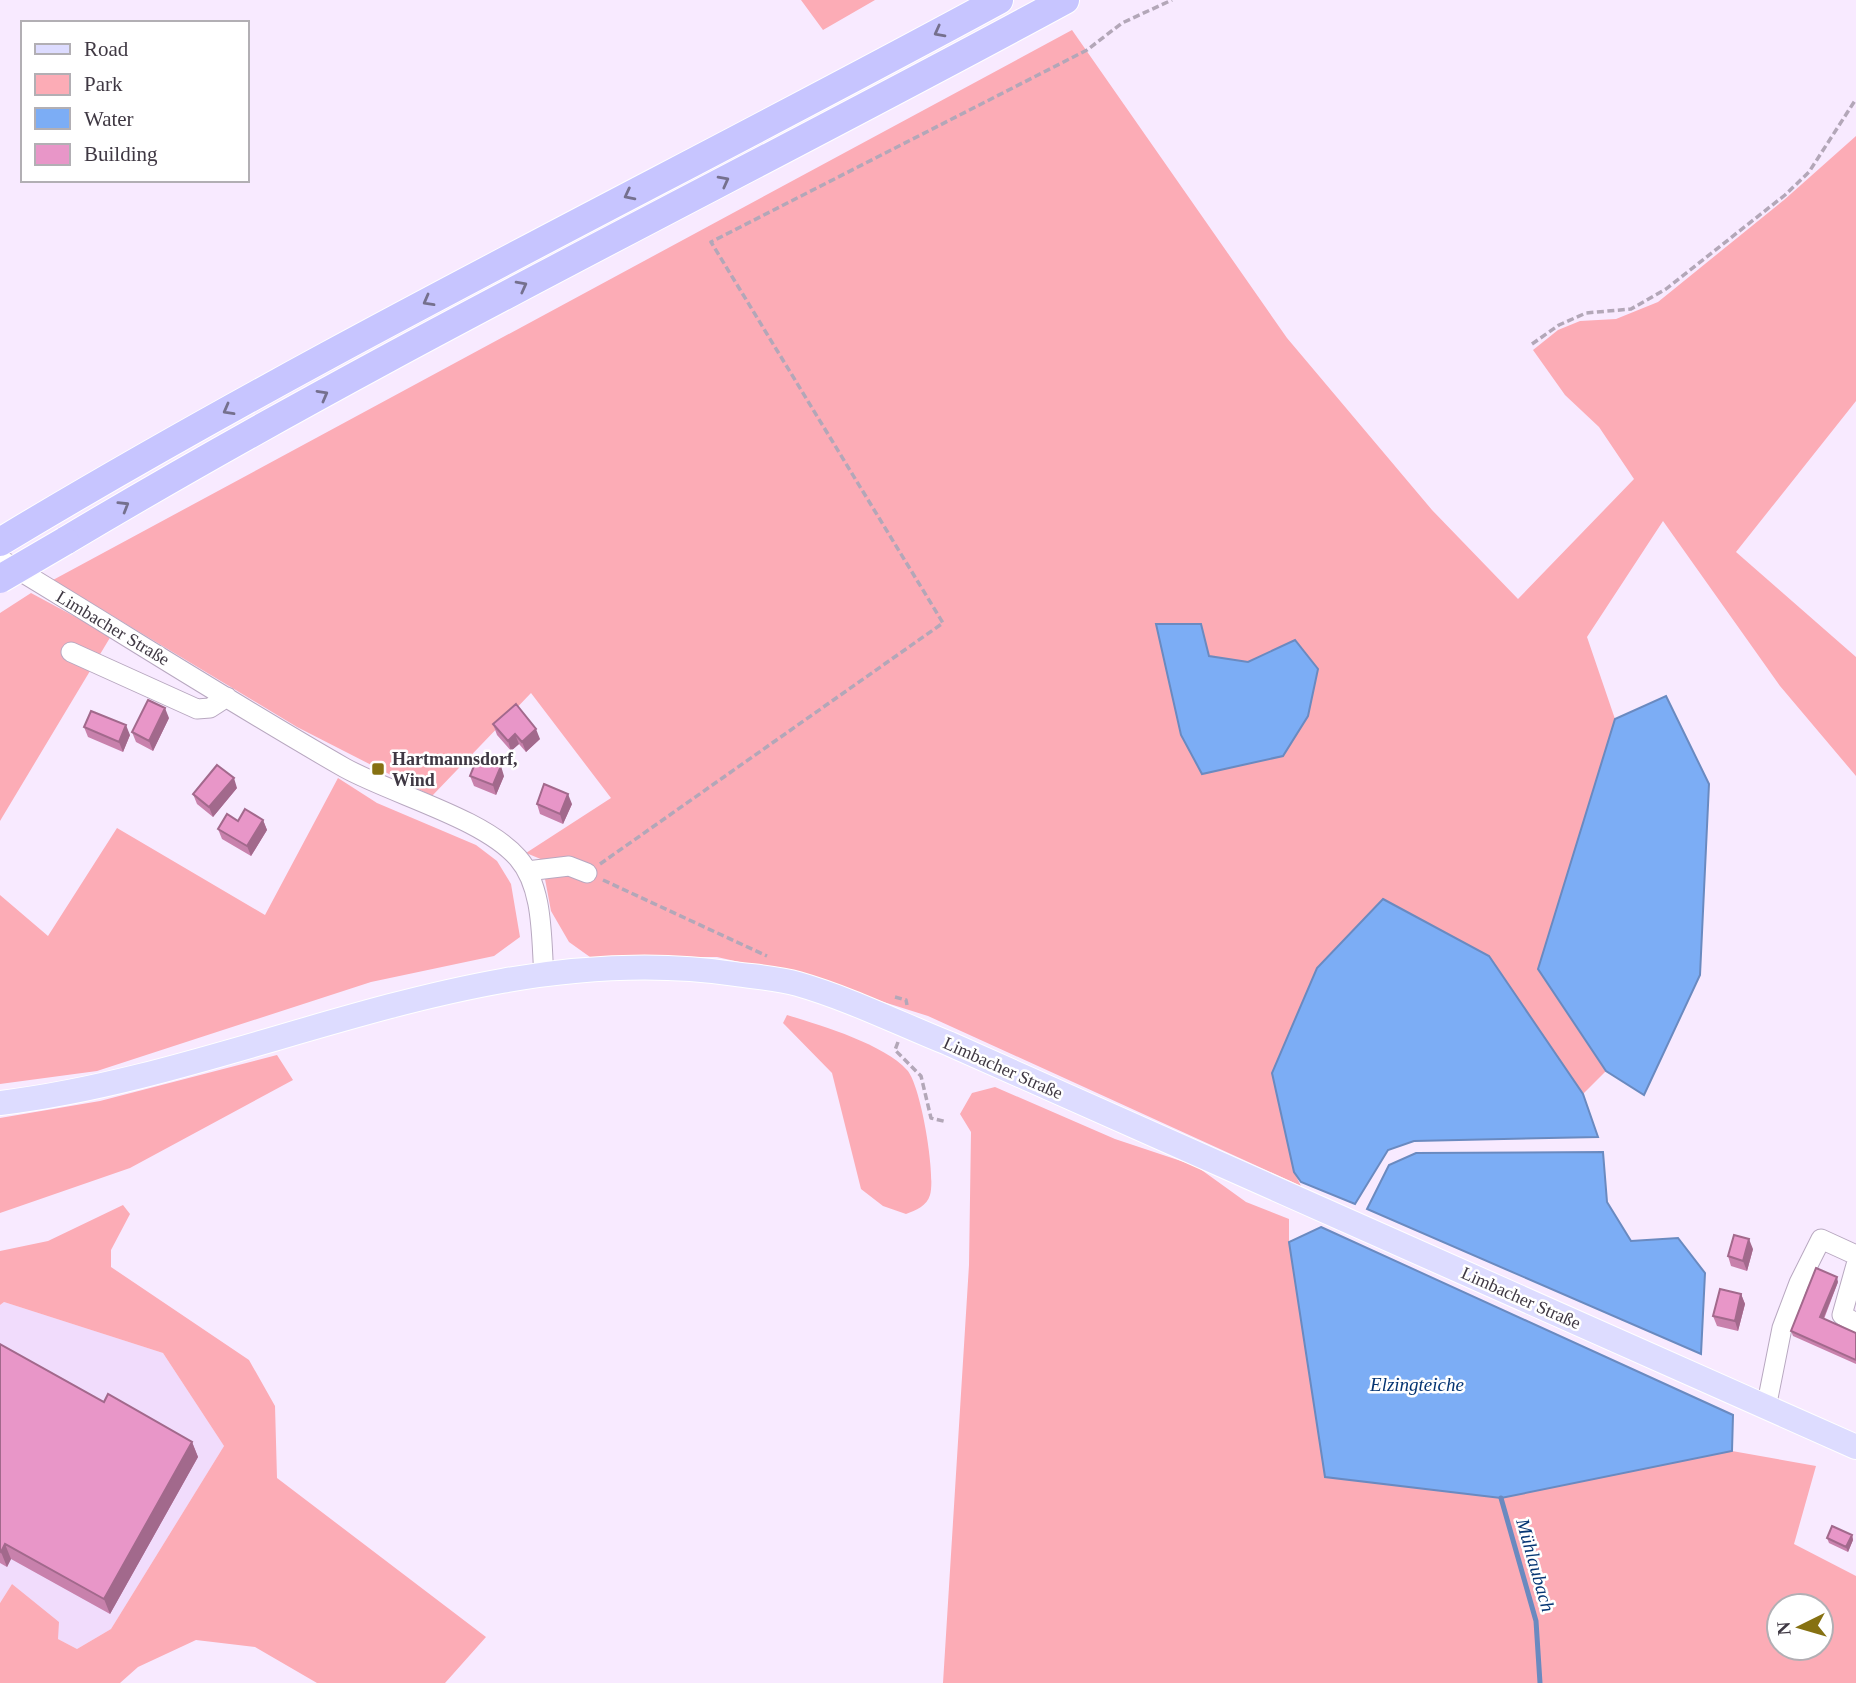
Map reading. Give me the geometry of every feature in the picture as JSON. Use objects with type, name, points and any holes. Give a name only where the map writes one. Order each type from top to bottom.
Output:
[{"type":"highway","points":[[0,542],[138,460],[479,273],[999,0]]},
{"type":"highway","points":[[0,579],[158,485],[489,304],[1065,0]]},
{"type":"main road","name":"Limbacher Straße","points":[[544,975],[655,967],[708,970],[797,983],[904,1026],[1301,1199],[1766,1408],[1855,1444]]},
{"type":"main road","points":[[0,1103],[134,1078],[429,995],[544,975]]},
{"type":"street","name":"Limbacher Straße","points":[[0,559],[347,769],[474,827],[510,849],[527,871],[541,925],[544,975]]},
{"type":"street","name":"Limbacher Straße","points":[[71,652],[197,709],[210,708],[227,697]]},
{"type":"street","points":[[527,871],[569,866],[587,873]]},
{"type":"street","points":[[1766,1408],[1782,1328],[1799,1283],[1821,1240],[1856,1255]]},
{"type":"street","points":[[1856,1265],[1842,1315],[1856,1323]]},
{"type":"path","points":[[587,873],[943,623],[711,242],[1087,50],[1122,23],[1172,0]]},
{"type":"path","points":[[1532,344],[1559,325],[1577,317],[1631,309],[1666,289],[1786,195],[1821,155],[1856,99]]},
{"type":"path","points":[[587,873],[769,957]]},
{"type":"path","points":[[894,996],[906,1000],[909,1010],[895,1050],[921,1076],[931,1118],[947,1122]]},
{"type":"shaded area","points":[[4,1302],[163,1353],[224,1446],[111,1629],[77,1649],[58,1639],[12,1584],[0,1603],[0,1305]]},
{"type":"green space","points":[[801,0],[875,0],[823,30]]},
{"type":"green space","points":[[1072,30],[1287,338],[1432,510],[1518,599],[1634,479],[1599,427],[1565,395],[1533,350],[1558,330],[1580,321],[1616,319],[1658,302],[1784,200],[1856,136],[1856,401],[1736,552],[1856,657],[1856,776],[1780,686],[1663,521],[1587,637],[1615,719],[1538,969],[1606,1071],[1583,1094],[1489,956],[1294,1172],[1301,1186],[928,1016],[798,975],[717,957],[590,957],[569,942],[551,911],[545,879],[548,862],[526,853],[611,798],[531,693],[432,796],[297,727],[53,580]],"holes":[[[1156,624],[1209,656],[1248,662],[1295,641],[1181,735]]]},
{"type":"green space","points":[[31,593],[111,636],[0,821],[0,613]]},
{"type":"green space","points":[[338,778],[377,803],[476,845],[497,861],[511,884],[520,937],[494,956],[371,982],[97,1071],[0,1084],[0,895],[48,936],[117,828],[265,915]]},
{"type":"green space","points":[[787,1015],[868,1044],[907,1070],[922,1111],[931,1170],[930,1195],[921,1207],[906,1214],[883,1206],[861,1189],[832,1073],[783,1023]]},
{"type":"green space","points":[[277,1055],[293,1080],[130,1168],[0,1213],[0,1118],[100,1101]]},
{"type":"green space","points":[[995,1087],[1115,1139],[1196,1166],[1246,1202],[1289,1219],[1289,1242],[1325,1477],[1501,1498],[1732,1451],[1816,1466],[1794,1544],[1856,1576],[1856,1683],[943,1683],[969,1265],[971,1132],[960,1114],[972,1093]]},
{"type":"green space","points":[[123,1205],[130,1214],[111,1250],[111,1267],[249,1360],[275,1406],[277,1478],[486,1637],[445,1683],[317,1683],[255,1647],[196,1640],[138,1667],[120,1683],[0,1683],[0,1603],[12,1584],[59,1622],[58,1639],[77,1649],[111,1629],[224,1446],[163,1353],[4,1302],[0,1305],[0,1251],[48,1241]]},
{"type":"water","points":[[1156,624],[1201,624],[1209,656],[1248,662],[1295,640],[1318,669],[1308,716],[1283,756],[1202,774],[1181,735]]},
{"type":"water","points":[[1666,696],[1709,784],[1700,975],[1644,1095],[1606,1071],[1538,969],[1615,719]]},
{"type":"water","points":[[1383,899],[1489,956],[1583,1094],[1598,1137],[1414,1141],[1388,1150],[1355,1204],[1301,1182],[1294,1172],[1272,1073],[1317,968]]},
{"type":"water","points":[[1603,1152],[1607,1202],[1631,1241],[1678,1238],[1705,1273],[1701,1354],[1367,1209],[1389,1165],[1416,1153]]},
{"type":"water","name":"Elzingteiche","points":[[1321,1227],[1733,1415],[1732,1451],[1501,1498],[1325,1477],[1289,1242]]},
{"type":"building","points":[[148,700],[165,708],[149,741],[132,732]]},
{"type":"building","points":[[516,704],[536,729],[522,742],[515,734],[508,741],[493,724]]},
{"type":"building","points":[[91,711],[126,725],[119,742],[84,727]]},
{"type":"building","points":[[478,756],[501,766],[493,785],[470,776]]},
{"type":"building","points":[[217,765],[234,778],[209,807],[193,794]]},
{"type":"building","points":[[544,784],[568,794],[560,814],[537,804]]},
{"type":"building","points":[[245,809],[263,820],[247,846],[218,829],[227,814],[238,821]]},
{"type":"building","points":[[1734,1235],[1749,1239],[1743,1261],[1728,1256]]},
{"type":"building","points":[[1816,1268],[1837,1277],[1820,1317],[1856,1333],[1856,1360],[1791,1331]]},
{"type":"building","points":[[1720,1289],[1741,1294],[1735,1321],[1713,1316]]},
{"type":"building","points":[[0,1344],[104,1402],[108,1394],[192,1442],[104,1599],[5,1544],[0,1551]]},
{"type":"building","points":[[1832,1526],[1852,1535],[1846,1547],[1827,1538]]},
{"type":"waterway","name":"Mühlaubach","points":[[1501,1498],[1536,1621],[1540,1683]]},
{"type":"place","name":"Hartmannsdorf, Wind","points":[[378,769]]}]
